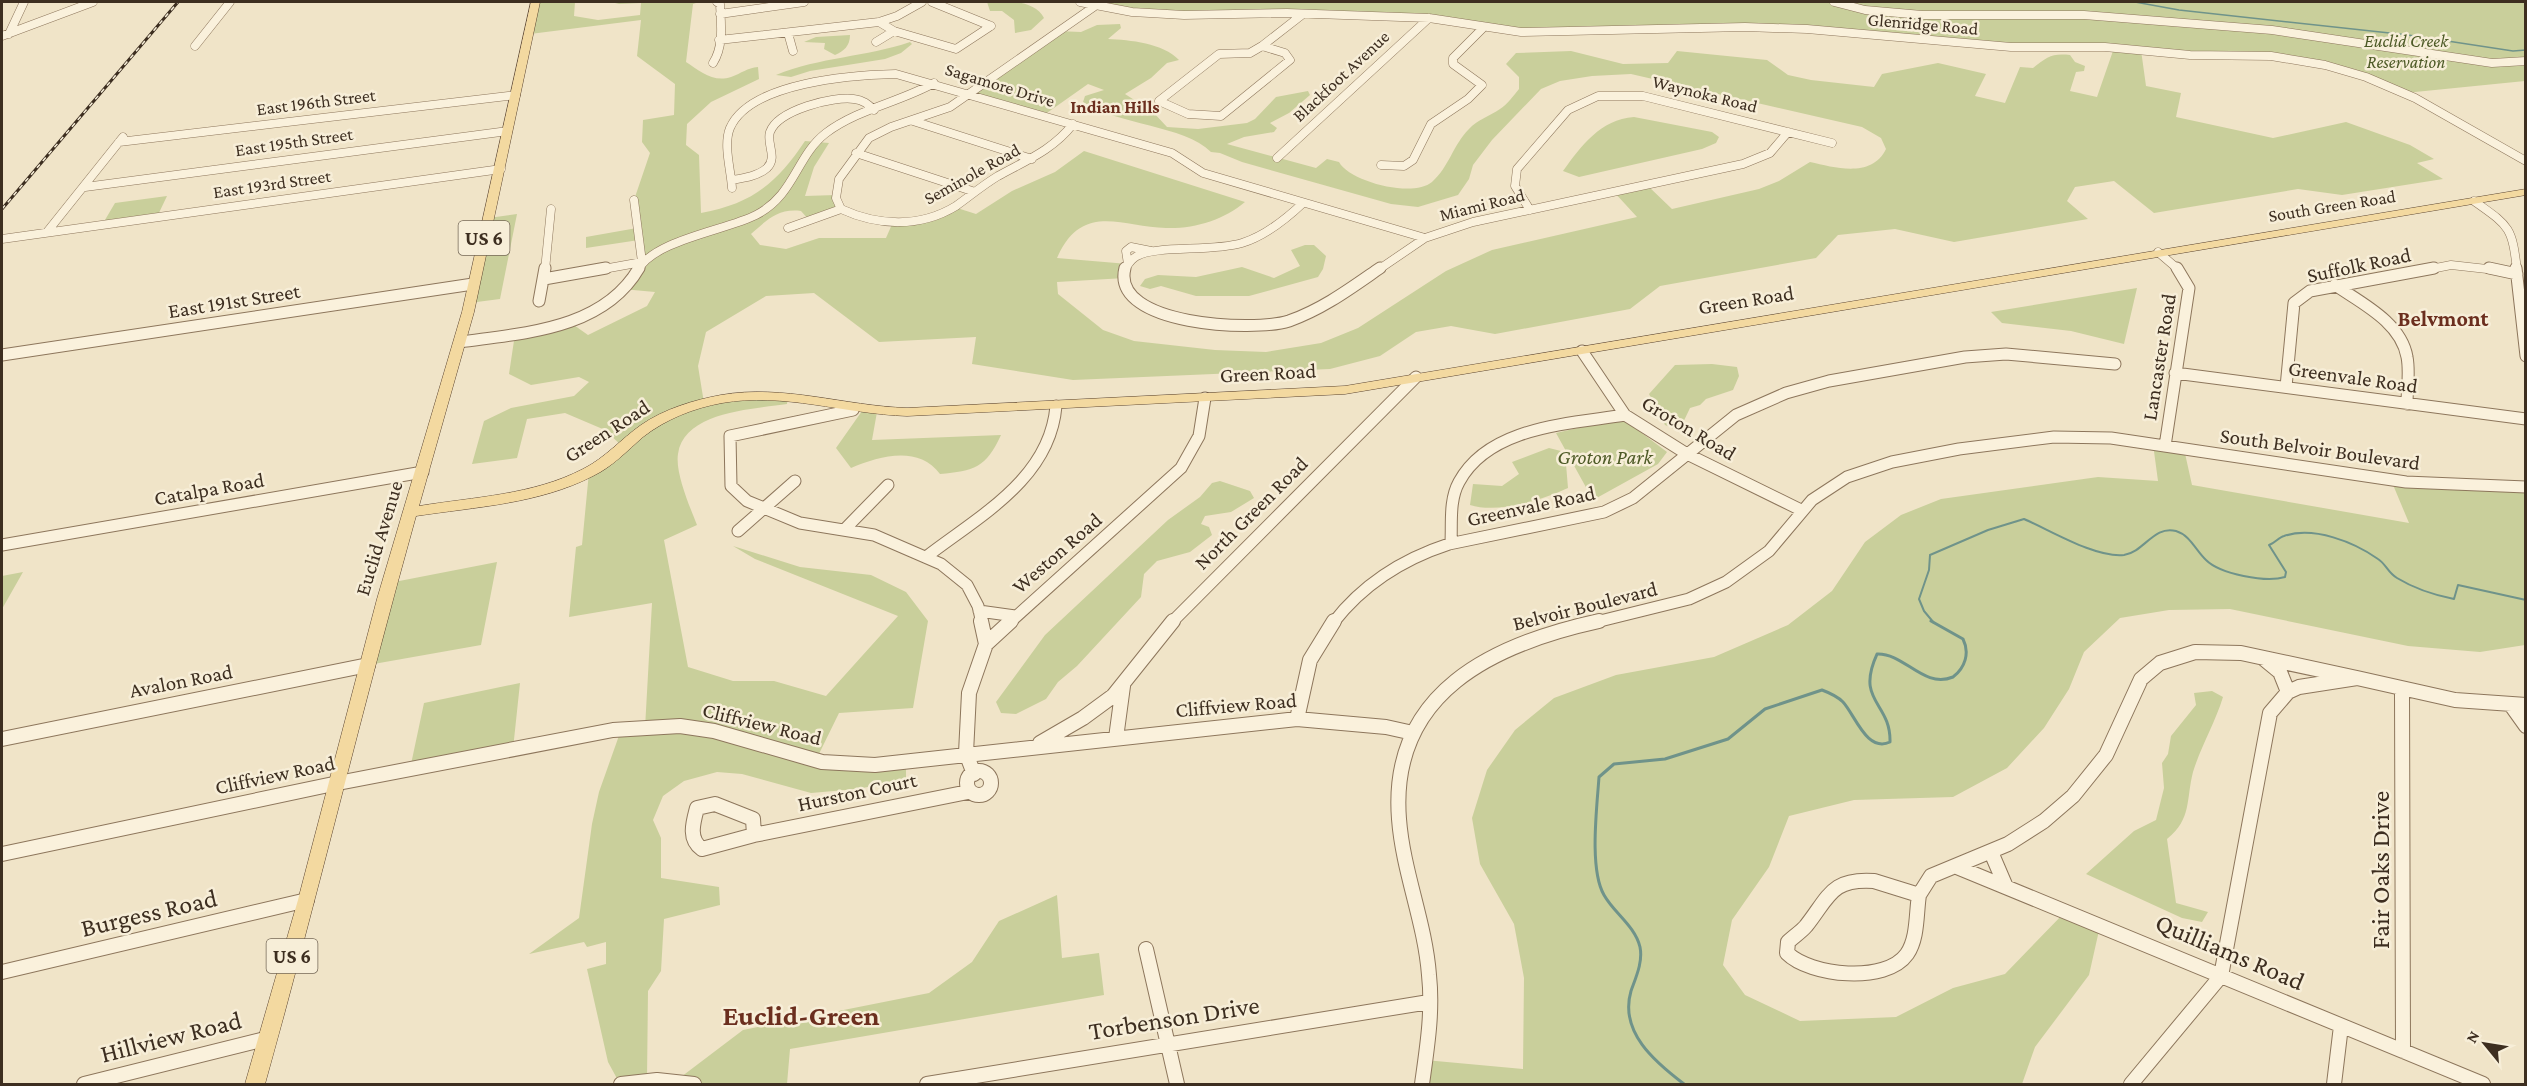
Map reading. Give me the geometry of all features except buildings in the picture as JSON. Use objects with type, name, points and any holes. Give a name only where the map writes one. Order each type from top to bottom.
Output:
[{"type":"main road","name":"Euclid Avenue","points":[[255,1084],[307,900],[368,665],[460,342],[501,169],[535,2]]},
{"type":"main road","name":"South Green Road","points":[[2145,255],[2526,192]]},
{"type":"main road","name":"Green Road","points":[[411,512],[519,494],[566,482],[589,472],[613,457],[653,423],[704,404],[725,399],[784,395],[853,410],[907,412],[1345,390],[2145,255]]},
{"type":"street","points":[[5,35],[24,2]]},
{"type":"street","points":[[5,35],[93,2]]},
{"type":"street","points":[[195,46],[230,2]]},
{"type":"street","points":[[713,63],[718,57],[720,4],[717,2]]},
{"type":"street","points":[[720,14],[804,2]]},
{"type":"street","points":[[719,40],[879,22],[897,16],[922,2]]},
{"type":"street","points":[[879,22],[894,31],[956,49],[991,26],[932,2]]},
{"type":"street","name":"Glenridge Road","points":[[1080,2],[1095,6],[1184,15],[1303,14],[1429,18],[1483,28],[1546,33],[1745,27],[1807,29],[2011,47],[2114,48],[2190,55],[2293,59],[2366,77],[2395,89],[2526,161]]},
{"type":"street","points":[[1834,2],[1865,10],[1922,15],[2084,15],[2272,30],[2456,59],[2492,63],[2526,61]]},
{"type":"street","points":[[788,228],[841,209],[836,198],[839,179],[869,138],[891,127],[950,107],[1095,6]]},
{"type":"street","points":[[1262,46],[1285,53],[1290,60],[1226,114],[1206,117],[1161,104],[1159,101],[1219,54],[1224,51],[1249,54],[1303,14]]},
{"type":"street","name":"Blackfoot Avenue","points":[[1276,158],[1429,18]]},
{"type":"street","points":[[1381,165],[1404,166],[1413,160],[1431,124],[1468,99],[1482,85],[1453,64],[1459,51],[1483,28]]},
{"type":"street","points":[[876,42],[894,31]]},
{"type":"street","points":[[788,33],[793,51]]},
{"type":"street","name":"Sagamore Drive","points":[[874,110],[864,101],[847,99],[810,106],[791,113],[776,124],[770,133],[772,159],[770,165],[732,184],[731,128],[742,113],[758,102],[815,83],[879,74],[908,75],[1172,153],[1203,173],[1425,238]]},
{"type":"street","points":[[544,279],[642,262],[670,247],[735,224],[767,209],[788,190],[825,134],[845,121],[902,100],[934,83]]},
{"type":"street","name":"Waynoka Road","points":[[1530,210],[1516,193],[1514,175],[1570,107],[1592,96],[1626,94],[1833,142]]},
{"type":"street","name":"East 196th Street","points":[[85,187],[122,137],[516,95]]},
{"type":"street","points":[[912,121],[1032,159]]},
{"type":"street","name":"Seminole Road","points":[[841,209],[876,222],[924,219],[954,207],[972,191],[1058,143],[1073,124]]},
{"type":"street","name":"East 195th Street","points":[[85,187],[508,131]]},
{"type":"street","name":"Miami Road","points":[[1303,203],[1282,224],[1243,243],[1208,250],[1152,251],[1131,247],[1126,251],[1129,262],[1124,270],[1125,285],[1140,304],[1153,312],[1188,321],[1276,323],[1312,313],[1425,238],[1456,227],[1743,164],[1770,153],[1788,132]]},
{"type":"street","points":[[856,153],[972,191]]},
{"type":"street","name":"East 193rd Street","points":[[2,239],[501,169]]},
{"type":"street","points":[[47,232],[85,187]]},
{"type":"street","points":[[460,342],[560,327],[582,320],[611,301],[638,272],[642,262],[634,200]]},
{"type":"street","points":[[2474,201],[2499,218],[2510,229],[2526,356]]},
{"type":"street","points":[[539,301],[544,279],[551,208]]},
{"type":"street","name":"Lancaster Road","points":[[2158,252],[2182,272],[2189,288],[2165,446]]},
{"type":"street","name":"Suffolk Road","points":[[2286,387],[2294,303],[2310,291],[2451,265],[2479,266],[2517,274]]},
{"type":"street","name":"East 191st Street","points":[[2,355],[473,284]]},
{"type":"street","points":[[2335,285],[2383,320],[2404,344],[2407,357],[2407,404]]},
{"type":"street","name":"Groton Road","points":[[1582,351],[1625,415],[1686,454],[1802,510]]},
{"type":"street","name":"Greenvale Road","points":[[1297,719],[1304,676],[1313,653],[1342,611],[1359,593],[1384,576],[1451,542],[1473,540],[1604,512],[1633,498],[1736,415],[1786,393],[1829,381],[1965,357],[2006,354],[2115,364]]},
{"type":"street","name":"Greenvale Road","points":[[2175,373],[2526,419]]},
{"type":"street","name":"North Green Road","points":[[1036,745],[1088,714],[1123,686],[1148,647],[1164,630],[1416,377]]},
{"type":"street","name":"Weston Road","points":[[966,753],[969,693],[986,644],[1180,468],[1196,449],[1200,437],[1205,398]]},
{"type":"street","points":[[926,557],[940,549],[1030,473],[1044,457],[1056,406]]},
{"type":"street","points":[[853,410],[730,436],[731,486],[737,494],[764,509],[800,524],[874,535],[941,564],[967,585],[979,611],[986,644]]},
{"type":"street","points":[[1451,542],[1453,500],[1459,481],[1476,461],[1495,446],[1520,434],[1625,415]]},
{"type":"street","name":"Belvoir Boulevard","points":[[1422,1084],[1430,1022],[1429,966],[1418,903],[1401,850],[1398,819],[1400,785],[1413,733],[1441,694],[1484,659],[1511,645],[1552,632],[1663,608],[1715,590],[1752,567],[1782,539],[1802,510],[1832,486],[1881,464],[2032,438],[2110,438]]},
{"type":"street","name":"South Belvoir Boulevard","points":[[2110,438],[2406,482],[2455,486],[2526,487]]},
{"type":"street","name":"Catalpa Road","points":[[2,545],[423,472]]},
{"type":"street","points":[[738,531],[795,481]]},
{"type":"street","points":[[845,529],[888,485]]},
{"type":"street","points":[[979,611],[1015,616]]},
{"type":"street","points":[[1919,895],[1892,884],[1868,880],[1841,885],[1830,892],[1804,928],[1788,942],[1787,953],[1798,964],[1810,967],[1865,972],[1887,968],[1907,954],[1919,895],[1932,876],[1991,852],[2032,830],[2080,789],[2106,754],[2137,681],[2161,662],[2191,653],[2232,652],[2455,700],[2518,705],[2526,726]]},
{"type":"street","points":[[2262,657],[2281,673],[2288,692]]},
{"type":"street","name":"Avalon Road","points":[[2,739],[368,665]]},
{"type":"street","points":[[2131,1084],[2222,976],[2270,713],[2288,692],[2314,683],[2357,678]]},
{"type":"street","name":"North Green Road","points":[[1116,738],[1123,686]]},
{"type":"street","name":"Fair Oaks Drive","points":[[2402,689],[2403,1051]]},
{"type":"street","name":"Cliffview Road","points":[[2,854],[338,783],[613,730],[680,726],[714,731],[822,762],[875,765],[1036,745],[1297,719],[1386,727],[1413,733]]},
{"type":"street","name":"Hurston Court","points":[[754,835],[969,792],[981,794],[991,786],[992,779],[987,774],[974,774],[966,753]]},
{"type":"street","points":[[969,792],[966,782],[974,774]]},
{"type":"street","points":[[1991,852],[2006,887]]},
{"type":"street","name":"Quilliams Road","points":[[1957,867],[2483,1084]]},
{"type":"street","name":"Burgess Road","points":[[2,972],[307,900]]},
{"type":"street","points":[[1146,949],[1177,1084]]},
{"type":"street","name":"Torbenson Drive","points":[[927,1084],[1429,1002]]},
{"type":"street","points":[[2334,1084],[2341,1026]]},
{"type":"street","name":"Hillview Road","points":[[84,1084],[269,1038]]},
{"type":"street","points":[[621,1084],[647,1079],[677,1080],[694,1084]]},
{"type":"green space","points":[[1011,1],[1027,4],[1040,12],[1044,18],[1031,30],[1015,33],[1014,20],[1002,11],[990,11],[987,2]]},
{"type":"green space","name":"Euclid Creek Reservation","points":[[535,2],[575,2],[574,16],[598,20],[640,15],[641,3],[611,2],[699,2],[693,4],[686,62],[707,75],[718,78],[731,77],[758,67],[759,79],[711,102],[687,124],[686,145],[699,155],[701,213],[735,204],[762,189],[784,169],[805,141],[829,143],[814,167],[805,196],[836,195],[841,209],[809,220],[801,211],[779,213],[751,234],[760,245],[786,249],[819,238],[886,238],[893,222],[906,222],[954,207],[976,214],[1012,191],[1055,172],[1084,151],[1245,202],[1228,214],[1187,227],[1150,227],[1104,221],[1091,223],[1078,229],[1067,240],[1057,258],[1128,264],[1125,278],[1057,282],[1058,294],[1103,330],[1134,341],[1215,350],[1266,352],[1321,343],[1358,328],[1446,271],[1492,250],[1637,217],[1614,192],[1647,185],[1672,209],[1759,189],[1779,181],[1810,162],[1831,167],[1853,169],[1863,167],[1880,158],[1886,149],[1881,138],[1862,127],[1631,74],[1592,76],[1560,81],[1541,89],[1492,140],[1473,165],[1469,179],[1458,195],[1418,207],[1391,204],[1242,162],[1220,153],[1211,152],[1199,143],[1168,130],[1097,110],[1083,102],[1085,96],[1104,90],[1088,84],[1044,115],[968,93],[1057,31],[1081,32],[1097,25],[1120,24],[1121,28],[1108,39],[1155,46],[1179,60],[1167,63],[1151,78],[1125,94],[1153,112],[1167,127],[1198,129],[1247,123],[1255,119],[1276,97],[1308,91],[1310,95],[1289,113],[1270,123],[1277,128],[1274,132],[1244,137],[1227,144],[1316,168],[1327,159],[1339,162],[1356,176],[1382,186],[1411,188],[1423,187],[1432,182],[1443,170],[1469,129],[1503,107],[1519,89],[1519,77],[1506,64],[1516,53],[1571,51],[1623,64],[1668,63],[1677,51],[1767,60],[1788,75],[1874,87],[1882,74],[1938,63],[1986,74],[1975,96],[2005,103],[2020,67],[2033,68],[2054,55],[2070,55],[2075,62],[2085,66],[2084,71],[2076,72],[2070,91],[2097,97],[2114,48],[2011,47],[1817,30],[1546,33],[1432,19],[1184,15],[1080,2],[2525,2],[2525,81],[2405,93],[2310,62],[2141,50],[2146,86],[2181,93],[2176,117],[2273,138],[2346,122],[2410,145],[2434,159],[2417,163],[2443,179],[2342,195],[2298,189],[2154,213],[2114,181],[2075,187],[2067,201],[2088,219],[1954,242],[1895,229],[1838,235],[1816,258],[1660,286],[1630,309],[1495,334],[1451,326],[1416,332],[1380,356],[1330,369],[1073,380],[972,364],[976,337],[879,342],[814,293],[766,296],[706,332],[698,366],[704,403],[788,396],[787,404],[740,411],[707,421],[693,429],[683,440],[678,454],[681,480],[697,525],[664,540],[688,667],[733,681],[774,681],[826,696],[898,616],[755,559],[733,546],[800,567],[871,575],[906,592],[928,621],[913,708],[839,713],[816,760],[906,763],[906,780],[857,789],[811,793],[742,774],[717,772],[684,781],[663,796],[653,820],[661,838],[661,878],[719,887],[720,905],[664,919],[661,971],[648,991],[647,1079],[677,1080],[743,1030],[929,993],[972,962],[999,921],[1057,895],[1062,958],[1099,953],[1104,995],[790,1049],[787,1084],[620,1084],[608,1062],[587,969],[606,964],[606,942],[587,947],[584,942],[529,954],[579,918],[592,824],[599,792],[621,730],[645,728],[652,603],[569,617],[576,547],[582,545],[589,472],[624,448],[605,430],[565,413],[527,419],[517,458],[472,464],[484,421],[511,408],[574,396],[589,382],[579,377],[531,385],[509,374],[515,334],[571,323],[588,335],[647,306],[655,292],[622,289],[638,272],[639,240],[586,248],[586,237],[637,228],[634,200],[650,153],[642,142],[643,120],[674,115],[675,84],[637,56],[641,20],[530,34]]},
{"type":"green space","points":[[850,35],[846,48],[835,55],[824,49],[825,43],[804,42],[816,37]]},
{"type":"green space","points":[[910,42],[912,44],[901,53],[885,59],[810,71],[791,77],[776,75],[809,64]]},
{"type":"green space","points":[[1634,117],[1712,132],[1719,137],[1716,143],[1702,149],[1579,177],[1563,171],[1593,135],[1611,123]]},
{"type":"green space","points":[[167,196],[157,217],[102,225],[115,203]]},
{"type":"green space","points":[[517,214],[500,299],[469,303],[489,218]]},
{"type":"green space","points":[[1305,245],[1314,245],[1326,256],[1323,269],[1318,277],[1249,296],[1196,296],[1161,286],[1150,289],[1140,286],[1145,279],[1158,275],[1196,277],[1242,267],[1274,278],[1300,266],[1291,250]]},
{"type":"green space","points":[[2137,288],[2124,344],[2071,331],[2002,323],[1991,312]]},
{"type":"green space","points":[[1712,364],[1737,367],[1739,376],[1733,390],[1706,399],[1700,405],[1690,408],[1679,431],[1665,425],[1649,394],[1675,365]]},
{"type":"green space","points":[[862,411],[877,412],[872,440],[1001,435],[984,461],[978,466],[962,471],[940,474],[921,459],[910,456],[886,457],[851,468],[836,448]]},
{"type":"green space","name":"Groton Park","points":[[1622,418],[1667,452],[1658,464],[1593,500],[1556,433]]},
{"type":"green space","points":[[2153,444],[2184,449],[2192,485],[2409,523],[2391,480],[2525,487],[2525,645],[2480,652],[2408,646],[2230,609],[2169,610],[2120,618],[2084,652],[2069,689],[2044,728],[2007,768],[1953,797],[1854,800],[1789,816],[1769,867],[1732,920],[1723,965],[1745,995],[1800,1021],[1896,1017],[1953,988],[2005,974],[2065,912],[2100,926],[2089,975],[2035,1047],[2022,1084],[1422,1084],[1425,1060],[1523,1069],[1524,978],[1514,924],[1480,864],[1472,818],[1487,770],[1515,730],[1554,698],[1616,675],[1714,657],[1788,625],[1832,591],[1865,542],[1901,515],[1941,499],[2098,477],[2158,481]]},
{"type":"green space","points":[[1549,448],[1561,451],[1566,464],[1568,488],[1533,501],[1506,507],[1470,505],[1473,484],[1502,486],[1519,474],[1512,462]]},
{"type":"green space","points":[[1220,481],[1250,491],[1254,498],[1231,512],[1205,516],[1201,524],[1209,527],[1212,535],[1190,552],[1157,561],[1144,574],[1141,597],[1077,666],[1058,682],[1046,699],[1016,714],[1001,713],[996,702],[1045,635],[1168,520],[1200,497],[1212,483]]},
{"type":"green space","points":[[497,562],[481,645],[368,665],[389,583]]},
{"type":"green space","points":[[23,572],[2,609],[2,576]]},
{"type":"green space","points":[[520,683],[513,749],[410,769],[424,703]]},
{"type":"green space","points":[[2212,691],[2223,697],[2193,772],[2187,808],[2181,824],[2167,839],[2176,903],[2208,912],[2202,922],[2182,918],[2086,874],[2134,831],[2156,820],[2164,788],[2162,763],[2168,754],[2171,736],[2196,705],[2194,693]]},
{"type":"waterway","points":[[2135,2],[2179,10],[2408,35],[2513,51],[2526,50]]},
{"type":"waterway","points":[[1934,622],[1924,611],[1919,599],[1929,570],[1930,555],[1988,530],[2024,519],[2086,548],[2112,555],[2131,553],[2161,532],[2176,531],[2185,536],[2213,565],[2232,573],[2267,579],[2285,577],[2286,572],[2269,545],[2282,537],[2296,533],[2321,534],[2357,547],[2381,561],[2397,578],[2432,593],[2454,599],[2458,585],[2526,600]]},
{"type":"waterway","points":[[1684,1084],[1651,1056],[1642,1045],[1630,1020],[1631,991],[1640,964],[1641,953],[1634,933],[1608,902],[1599,884],[1595,854],[1599,777],[1614,764],[1665,759],[1728,739],[1765,709],[1822,690],[1843,702],[1868,738],[1882,744],[1890,742],[1889,729],[1872,692],[1871,670],[1877,654],[1887,655],[1932,678],[1953,677],[1961,669],[1965,660],[1965,644],[1963,639],[1934,622]]},
{"type":"railway","points":[[2,209],[178,2]]},
{"type":"district","name":"Indian Hills","points":[[1115,107]]},
{"type":"district","name":"Belvmont","points":[[2443,318]]},
{"type":"district","name":"Euclid-Green","points":[[801,1015]]}]
